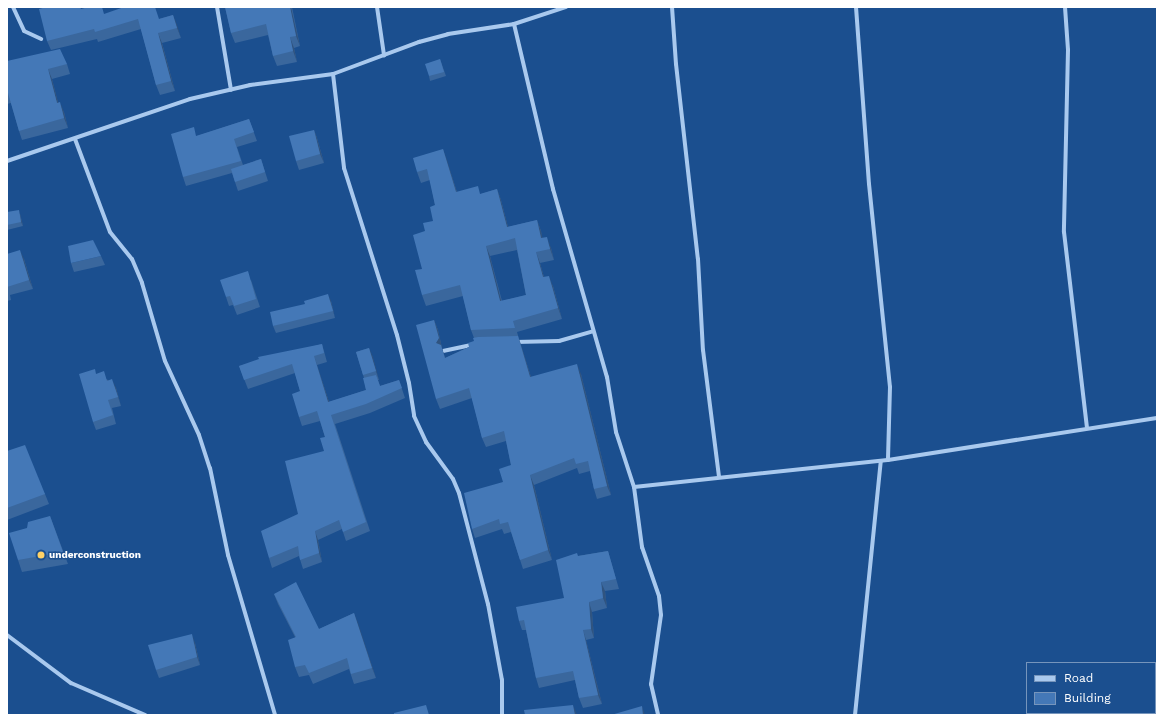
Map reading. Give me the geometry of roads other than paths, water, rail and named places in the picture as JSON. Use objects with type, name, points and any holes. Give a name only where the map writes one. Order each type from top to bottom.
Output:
[{"type":"street","points":[[13,7],[24,31],[41,39]]},
{"type":"street","points":[[217,7],[231,90]]},
{"type":"street","points":[[377,7],[384,55]]},
{"type":"street","points":[[7,161],[190,99],[304,76],[333,74],[448,34],[514,24],[566,7]]},
{"type":"street","points":[[672,7],[698,259],[704,350],[719,477]]},
{"type":"street","points":[[856,7],[869,184],[890,387],[888,460]]},
{"type":"street","points":[[1065,7],[1068,50],[1064,232],[1087,427]]},
{"type":"street","points":[[514,24],[553,189],[607,378],[616,432],[634,486],[642,547],[656,582],[661,615],[651,667],[651,684],[658,715]]},
{"type":"street","points":[[333,74],[344,168],[396,334],[409,383],[414,416],[426,442],[454,479],[461,501],[494,634],[502,680],[502,715]]},
{"type":"street","points":[[75,139],[110,232],[132,259],[142,284],[164,361],[199,434],[210,468],[228,555],[275,715]]},
{"type":"street","points":[[509,342],[559,341],[593,331]]},
{"type":"street","points":[[443,351],[480,343]]},
{"type":"street","points":[[634,486],[881,461],[1087,427],[1157,418]]},
{"type":"street","points":[[855,715],[870,590],[881,461]]},
{"type":"street","points":[[7,635],[71,683],[146,715]]},
{"type":"place","name":"underconstruction","points":[[41,555]]}]
